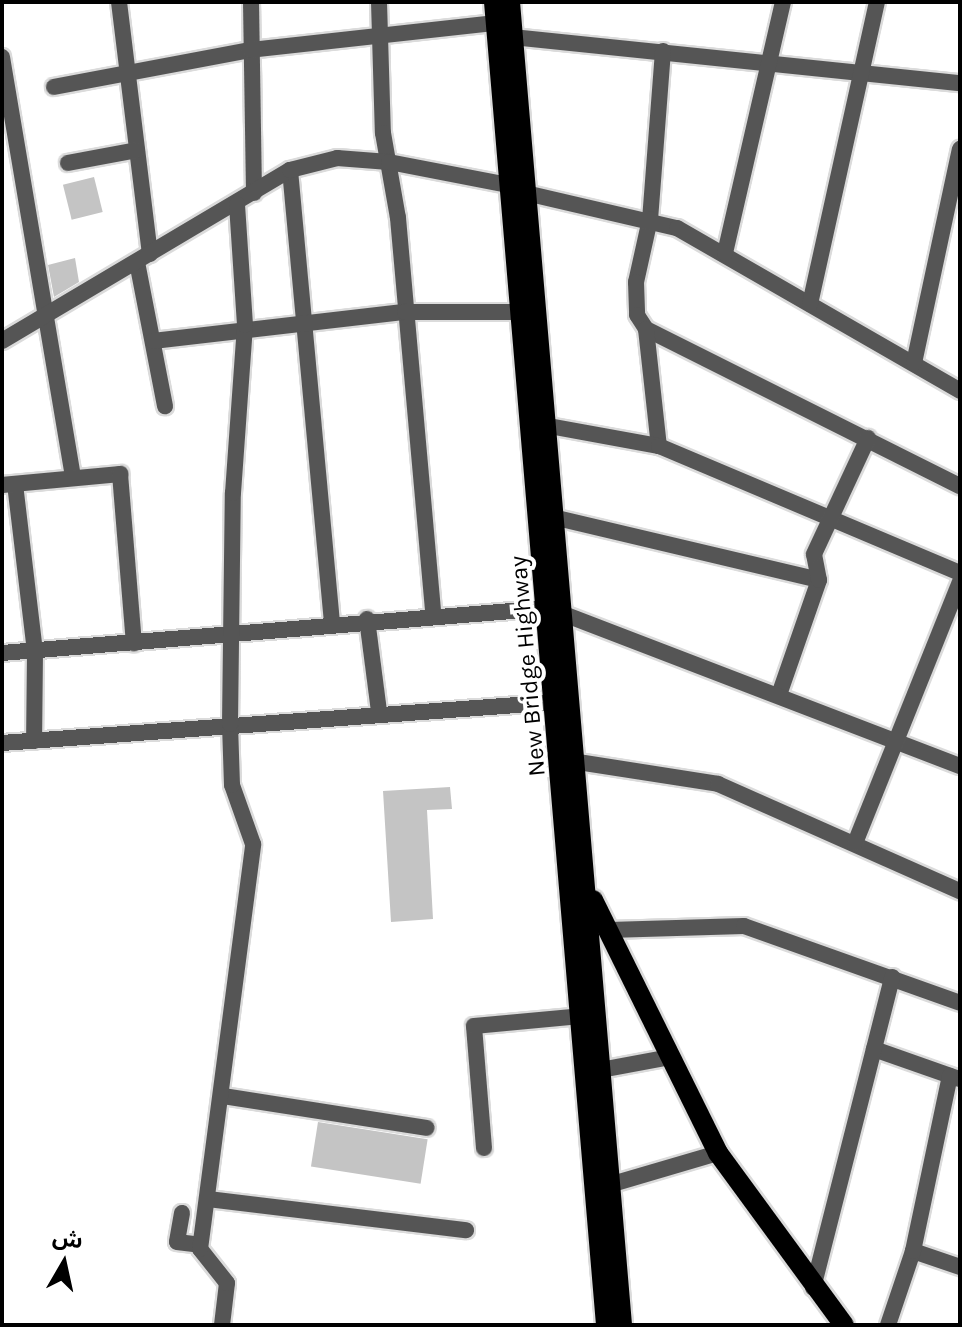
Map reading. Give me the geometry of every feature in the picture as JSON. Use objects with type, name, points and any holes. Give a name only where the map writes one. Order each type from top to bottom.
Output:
[{"type":"main road","name":"New Bridge Highway","points":[[494,2],[549,426],[557,518],[558,702],[606,1325]]},
{"type":"main road","name":"New Bridge Highway","points":[[510,2],[520,312],[578,762],[622,1325]]},
{"type":"main road","points":[[588,891],[718,1153],[813,1288],[844,1325]]},
{"type":"street","points":[[119,2],[137,150],[153,341],[165,406]]},
{"type":"street","points":[[251,2],[254,193]]},
{"type":"street","points":[[379,2],[389,162],[433,613]]},
{"type":"street","points":[[725,253],[783,2]]},
{"type":"street","points":[[810,304],[877,2]]},
{"type":"street","points":[[54,87],[250,50],[379,32],[495,23]]},
{"type":"street","points":[[513,37],[770,61],[960,83]]},
{"type":"street","points":[[659,446],[646,329],[637,315],[636,282],[650,219],[663,51]]},
{"type":"street","points":[[2,57],[73,477]]},
{"type":"street","points":[[914,363],[960,149]]},
{"type":"street","points":[[68,163],[137,150]]},
{"type":"street","points":[[2,341],[290,170],[337,158],[389,162],[650,219],[725,253],[960,391]]},
{"type":"street","points":[[290,170],[308,322],[332,621]]},
{"type":"street","points":[[222,1325],[227,1283],[200,1245],[223,1096],[253,844],[232,785],[230,724],[230,635],[245,325],[237,204]]},
{"type":"street","points":[[153,341],[245,325],[405,312],[520,312]]},
{"type":"street","points":[[646,329],[960,486]]},
{"type":"street","points":[[549,426],[659,446],[960,573]]},
{"type":"street","points":[[780,692],[819,580],[814,554],[868,438]]},
{"type":"street","points":[[34,741],[35,652],[8,484],[113,474],[125,481],[134,643]]},
{"type":"street","points":[[557,518],[819,580]]},
{"type":"street","points":[[855,843],[960,582]]},
{"type":"street","points":[[2,653],[230,635],[332,621],[433,613],[556,609],[780,692],[960,766]]},
{"type":"street","points":[[367,619],[379,712]]},
{"type":"street","points":[[2,743],[379,712],[558,702]]},
{"type":"street","points":[[578,762],[718,784],[960,891]]},
{"type":"street","points":[[609,930],[744,926],[960,1003]]},
{"type":"street","points":[[813,1288],[892,977]]},
{"type":"street","points":[[484,1148],[474,1026],[581,1016]]},
{"type":"street","points":[[874,1049],[955,1078],[913,1251],[888,1325]]},
{"type":"street","points":[[601,1070],[670,1057]]},
{"type":"street","points":[[223,1096],[427,1128]]},
{"type":"street","points":[[609,1185],[718,1153]]},
{"type":"street","points":[[208,1199],[466,1230]]},
{"type":"street","points":[[182,1213],[177,1242],[200,1245]]},
{"type":"street","points":[[913,1251],[960,1267]]},
{"type":"building","points":[[94,177],[103,212],[72,220],[63,185]]},
{"type":"building","points":[[75,258],[79,282],[54,297],[48,265]]},
{"type":"building","points":[[450,787],[452,809],[427,810],[433,919],[391,922],[383,791]]},
{"type":"building","points":[[318,1122],[428,1139],[421,1184],[311,1166]]}]
